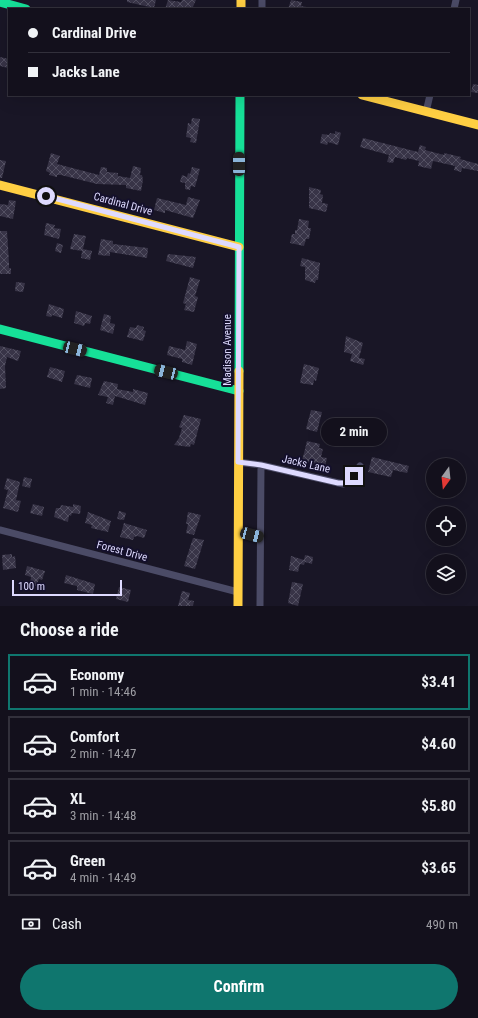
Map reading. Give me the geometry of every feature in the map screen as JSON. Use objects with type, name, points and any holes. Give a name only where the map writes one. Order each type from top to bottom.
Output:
[{"type":"street","points":[[0,2],[22,8]]},
{"type":"street","name":"Madison Avenue","points":[[238,606],[240,96]]},
{"type":"street","points":[[366,96],[478,125]]},
{"type":"street","points":[[426,112],[430,96]]},
{"type":"street","name":"Cardinal Drive","points":[[0,185],[239,247]]},
{"type":"street","points":[[0,329],[239,391]]},
{"type":"street","name":"Jacks Lane","points":[[238,462],[261,465],[343,484],[351,480],[360,466]]},
{"type":"street","points":[[260,606],[261,465]]},
{"type":"street","name":"Forest Drive","points":[[0,530],[238,592]]},
{"type":"street","points":[[238,532],[260,537]]},
{"type":"building","points":[[127,0],[156,0],[154,8],[127,2]]},
{"type":"building","points":[[168,0],[181,2],[182,0],[196,0],[192,8],[165,8]]},
{"type":"building","points":[[291,0],[302,2],[301,6],[306,7],[306,8],[288,8]]},
{"type":"building","points":[[0,57],[8,59],[8,68],[0,66]]},
{"type":"building","points":[[473,84],[478,85],[478,93],[471,92]]},
{"type":"building","points":[[192,118],[200,119],[196,143],[190,142],[191,138],[186,137],[188,123],[191,124]]},
{"type":"building","points":[[335,131],[341,133],[338,145],[328,142],[327,145],[320,143],[322,134],[335,134]]},
{"type":"building","points":[[363,138],[418,152],[420,145],[426,147],[425,150],[444,155],[444,153],[461,157],[460,159],[478,164],[478,171],[462,168],[461,172],[454,170],[455,166],[433,161],[431,169],[418,166],[419,161],[407,158],[406,160],[395,157],[393,163],[387,162],[389,155],[360,147]]},
{"type":"building","points":[[51,153],[60,156],[57,164],[99,175],[101,167],[107,168],[107,172],[118,173],[118,176],[130,178],[133,166],[141,168],[140,175],[142,175],[143,180],[141,191],[126,188],[126,185],[97,184],[61,175],[57,175],[57,177],[49,175],[50,173],[46,171]]},
{"type":"building","points":[[0,160],[6,161],[2,178],[0,178]]},
{"type":"building","points":[[192,167],[200,169],[195,187],[191,186],[190,190],[185,189],[185,183],[180,182],[182,175],[187,177],[188,173],[190,174]]},
{"type":"building","points":[[309,187],[321,190],[320,194],[323,195],[322,203],[328,204],[326,212],[309,208]]},
{"type":"building","points":[[188,197],[200,200],[193,218],[165,210],[165,213],[154,210],[157,198],[186,205]]},
{"type":"building","points":[[9,200],[16,201],[13,219],[0,216],[0,204],[8,205]]},
{"type":"building","points":[[299,219],[309,221],[308,228],[311,228],[309,239],[306,239],[304,246],[290,243],[292,234],[295,234],[295,230],[297,230]]},
{"type":"building","points":[[46,223],[55,225],[54,228],[61,229],[59,239],[44,235]]},
{"type":"building","points":[[0,231],[7,231],[9,268],[11,268],[11,274],[0,274]]},
{"type":"building","points":[[74,234],[86,236],[83,249],[92,251],[90,260],[81,258],[82,251],[70,249]]},
{"type":"building","points":[[101,239],[113,241],[113,244],[148,248],[147,258],[110,252],[110,256],[98,255]]},
{"type":"building","points":[[57,243],[63,245],[61,253],[55,251]]},
{"type":"building","points":[[168,254],[196,257],[193,268],[166,261]]},
{"type":"building","points":[[302,258],[320,263],[318,280],[316,280],[315,283],[305,280],[305,267],[300,266]]},
{"type":"building","points":[[190,277],[200,280],[195,296],[198,297],[194,312],[184,310],[186,304],[183,303]]},
{"type":"building","points":[[16,282],[25,283],[23,292],[15,291]]},
{"type":"building","points":[[49,304],[64,309],[62,318],[52,315],[51,317],[46,316]]},
{"type":"building","points":[[76,311],[92,316],[90,324],[85,323],[84,326],[74,323]]},
{"type":"building","points":[[104,314],[111,316],[110,323],[115,324],[113,334],[100,330]]},
{"type":"building","points":[[137,325],[144,327],[143,330],[146,331],[143,341],[127,337],[130,327],[136,328]]},
{"type":"building","points":[[346,336],[363,343],[359,358],[365,359],[363,365],[350,361],[352,354],[344,352]]},
{"type":"building","points":[[187,341],[197,344],[192,365],[182,362],[182,359],[167,355],[169,346],[185,350]]},
{"type":"building","points":[[0,346],[21,351],[18,361],[7,357],[5,366],[6,388],[0,389]]},
{"type":"building","points":[[304,364],[319,368],[316,381],[314,380],[313,385],[300,383]]},
{"type":"building","points":[[50,367],[65,371],[62,382],[47,377]]},
{"type":"building","points":[[77,375],[92,378],[90,388],[74,384]]},
{"type":"building","points":[[104,381],[118,384],[117,389],[133,392],[133,389],[148,393],[145,405],[115,396],[113,405],[106,403],[108,397],[98,395]]},
{"type":"building","points":[[311,410],[322,412],[317,432],[306,429]]},
{"type":"building","points":[[184,415],[201,419],[194,445],[191,444],[190,447],[174,445],[179,438],[182,428],[179,427]]},
{"type":"building","points":[[307,441],[320,444],[319,448],[323,449],[321,457],[327,458],[325,467],[302,461]]},
{"type":"building","points":[[372,457],[409,466],[407,473],[393,470],[391,477],[368,472]]},
{"type":"building","points":[[24,477],[32,479],[30,488],[22,486]]},
{"type":"building","points":[[7,478],[20,482],[16,500],[21,501],[18,512],[3,508],[8,490],[4,489]]},
{"type":"building","points":[[33,504],[44,507],[42,516],[30,513]]},
{"type":"building","points":[[73,504],[81,506],[80,514],[72,513],[71,516],[69,515],[68,522],[54,517],[56,508],[60,508],[61,505],[73,507]]},
{"type":"building","points":[[119,511],[126,513],[124,520],[117,519]]},
{"type":"building","points":[[88,512],[111,521],[108,532],[91,528],[92,525],[85,523]]},
{"type":"building","points":[[188,512],[201,515],[194,535],[186,533]]},
{"type":"building","points":[[124,523],[147,530],[144,538],[137,536],[134,537],[133,540],[120,537]]},
{"type":"building","points":[[193,538],[204,540],[195,569],[184,566]]},
{"type":"building","points":[[12,554],[12,557],[15,556],[16,568],[3,570],[2,555]]},
{"type":"building","points":[[305,555],[313,557],[312,564],[305,562],[304,565],[300,564],[298,572],[289,570],[291,556],[304,560]]},
{"type":"building","points":[[27,566],[45,571],[42,580],[39,579],[36,586],[30,584],[31,577],[25,575]]},
{"type":"building","points":[[66,575],[95,584],[93,594],[77,590],[77,586],[64,583]]},
{"type":"building","points":[[292,582],[303,584],[298,606],[288,603]]},
{"type":"building","points":[[119,587],[131,590],[128,602],[116,599]]},
{"type":"building","points":[[182,591],[190,593],[188,600],[194,601],[193,606],[178,606]]},
{"type":"traffic: fast","points":[[0,2],[22,8]]},
{"type":"traffic: fast","points":[[239,371],[240,96]]},
{"type":"traffic: fast","points":[[0,329],[239,391]]},
{"type":"traffic: slow","points":[[241,0],[241,8]]},
{"type":"traffic: slow","points":[[366,96],[478,125]]},
{"type":"traffic: slow","points":[[0,185],[239,247]]},
{"type":"traffic: slow","points":[[238,606],[239,371]]},
{"type":"route","points":[[46,196],[239,247],[238,462],[261,465],[316,479],[343,484],[347,483],[354,476]]}]
